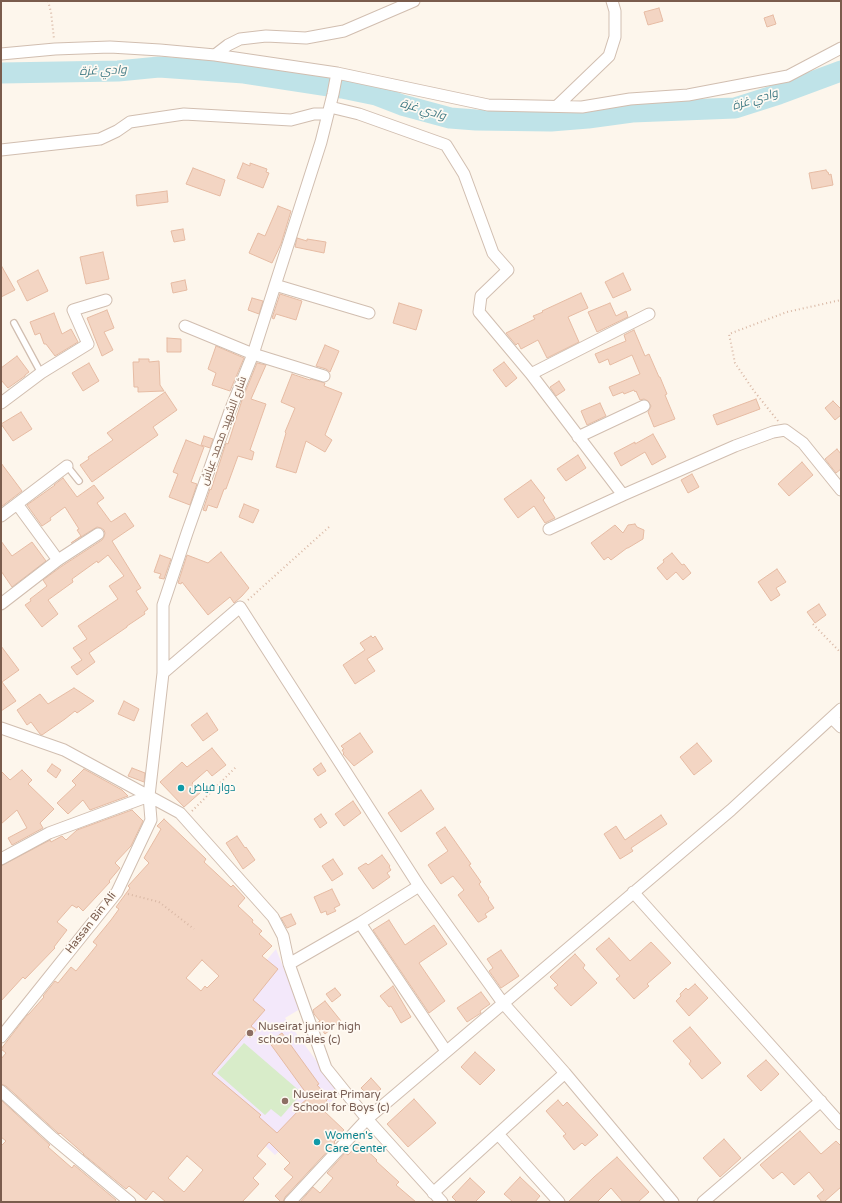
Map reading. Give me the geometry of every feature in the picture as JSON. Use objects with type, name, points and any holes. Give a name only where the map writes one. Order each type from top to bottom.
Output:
[{"type":"street","points":[[215,55],[228,45],[240,39],[266,36],[306,38],[344,31],[414,1]]},
{"type":"street","points":[[557,106],[609,56],[615,37],[612,1]]},
{"type":"street","points":[[1,54],[55,49],[110,47],[215,55],[488,105],[582,107],[630,99],[688,95],[788,76],[841,48]]},
{"type":"street","name":"شارع الشهيد محمد عياش","points":[[149,796],[163,674],[163,605],[230,411],[253,354],[321,142],[334,94],[336,77]]},
{"type":"street","points":[[1,150],[100,139],[117,131],[130,122],[184,114],[291,120],[329,111],[359,114],[446,145],[464,174],[493,252],[508,270],[481,296],[479,312],[531,374],[623,495]]},
{"type":"street","points":[[275,285],[369,313]]},
{"type":"street","points":[[1,403],[41,373],[88,344],[73,310],[106,300]]},
{"type":"street","points":[[531,374],[649,314]]},
{"type":"street","points":[[185,326],[253,354],[324,376]]},
{"type":"street","points":[[578,437],[644,406]]},
{"type":"street","points":[[549,529],[734,446],[773,432],[785,430],[803,443],[841,490]]},
{"type":"street","points":[[1,516],[67,466]]},
{"type":"street","points":[[17,504],[58,560]]},
{"type":"street","points":[[1,604],[58,560],[98,534]]},
{"type":"street","points":[[163,674],[240,607],[419,886],[503,1003],[565,1073],[673,1202]]},
{"type":"street","points":[[290,1202],[366,1118],[731,810],[841,709]]},
{"type":"street","points":[[832,718],[841,727]]},
{"type":"street","points":[[1,728],[64,750],[180,812],[186,818],[273,917],[283,936],[289,964],[326,1068],[366,1118],[442,1202]]},
{"type":"street","points":[[1,858],[49,833],[149,796]]},
{"type":"street","name":"Hassan Bin Ali","points":[[1,1036],[117,892],[151,820],[149,796]]},
{"type":"street","points":[[289,964],[360,924],[419,886]]},
{"type":"street","points":[[633,892],[841,1124]]},
{"type":"street","points":[[360,924],[446,1051]]},
{"type":"street","points":[[434,1193],[565,1073]]},
{"type":"street","points":[[1,1091],[53,1138],[130,1202]]},
{"type":"street","points":[[704,1202],[821,1101]]},
{"type":"street","points":[[498,1134],[559,1202]]},
{"type":"lane","points":[[14,323],[41,373]]},
{"type":"lane","points":[[67,466],[79,481]]},
{"type":"path","points":[[48,1],[51,12],[55,49]]},
{"type":"path","points":[[785,430],[754,391],[736,363],[729,334],[787,312],[841,300]]},
{"type":"path","points":[[240,607],[329,527]]},
{"type":"path","points":[[814,624],[841,653]]},
{"type":"path","points":[[186,818],[199,803],[237,766]]},
{"type":"path","points":[[117,892],[159,902],[194,929]]},
{"type":"shaded area","name":"Nuseirat junior high school males (c)","points":[[276,949],[300,1009],[285,1018],[340,1093],[275,1155],[177,1066]]},
{"type":"green space","points":[[244,1043],[302,1093],[281,1117],[271,1109],[265,1115],[217,1073]]},
{"type":"building","points":[[659,8],[663,21],[648,25],[644,12]]},
{"type":"building","points":[[773,15],[776,24],[767,27],[764,18]]},
{"type":"building","points":[[243,163],[250,166],[250,163],[267,169],[266,172],[269,173],[263,188],[237,178]]},
{"type":"building","points":[[193,168],[225,180],[220,196],[186,184]]},
{"type":"building","points":[[826,170],[829,175],[831,174],[833,185],[812,189],[809,173]]},
{"type":"building","points":[[167,191],[168,202],[137,206],[136,195]]},
{"type":"building","points":[[278,206],[291,211],[281,244],[272,263],[249,253],[258,233],[265,236]]},
{"type":"building","points":[[183,229],[185,240],[174,242],[171,231]]},
{"type":"building","points":[[297,238],[307,241],[307,239],[326,242],[324,253],[295,247]]},
{"type":"building","points":[[103,252],[109,279],[86,284],[80,257]]},
{"type":"building","points":[[1,265],[15,290],[1,297]]},
{"type":"building","points":[[38,270],[48,291],[27,301],[17,281]]},
{"type":"building","points":[[623,273],[631,290],[613,298],[605,282]]},
{"type":"building","points":[[185,280],[187,290],[173,293],[171,283]]},
{"type":"building","points":[[581,293],[588,308],[568,317],[579,342],[547,358],[538,340],[521,349],[518,343],[516,345],[506,333],[535,319],[533,316],[543,312],[542,311]]},
{"type":"building","points":[[280,294],[302,301],[296,320],[276,314],[274,319],[272,318]]},
{"type":"building","points":[[252,298],[263,301],[259,314],[248,310]]},
{"type":"building","points":[[399,303],[422,310],[416,330],[393,323]]},
{"type":"building","points":[[610,303],[616,316],[626,311],[628,317],[597,332],[588,312]]},
{"type":"building","points":[[107,310],[114,328],[104,332],[113,350],[102,356],[87,318]]},
{"type":"building","points":[[54,313],[62,334],[71,329],[78,342],[55,356],[46,344],[44,344],[40,333],[35,335],[30,322]]},
{"type":"building","points":[[634,330],[645,356],[649,354],[660,377],[667,394],[665,395],[675,419],[654,427],[648,412],[651,406],[648,401],[644,399],[640,400],[636,391],[635,392],[634,390],[613,396],[609,387],[640,374],[632,355],[610,365],[608,359],[599,363],[595,354],[626,341],[624,335]]},
{"type":"building","points":[[167,338],[181,339],[181,352],[167,352]]},
{"type":"building","points":[[325,345],[339,351],[330,372],[316,366]]},
{"type":"building","points":[[216,346],[244,358],[230,391],[212,385],[216,373],[208,369]]},
{"type":"building","points":[[17,356],[29,372],[8,388],[1,380],[1,368]]},
{"type":"building","points":[[139,359],[149,359],[149,362],[159,361],[160,385],[164,391],[138,392],[138,387],[134,387],[133,362],[139,362]]},
{"type":"building","points":[[504,362],[517,378],[506,387],[493,370]]},
{"type":"building","points":[[89,363],[99,381],[83,391],[72,373]]},
{"type":"building","points":[[257,363],[266,365],[251,399],[266,404],[250,450],[254,452],[252,460],[238,456],[226,489],[224,489],[217,508],[208,505],[206,511],[203,510],[226,443],[228,444],[242,400]]},
{"type":"building","points":[[292,374],[325,383],[324,386],[342,393],[325,435],[332,440],[325,452],[306,441],[296,473],[276,467],[286,433],[285,432],[295,408],[281,402]]},
{"type":"building","points":[[559,381],[565,390],[556,396],[550,387]]},
{"type":"building","points":[[165,392],[177,410],[153,427],[158,435],[92,482],[80,465],[89,459],[88,457],[113,440],[107,433]]},
{"type":"building","points":[[756,399],[760,409],[717,425],[713,415]]},
{"type":"building","points":[[833,401],[841,409],[841,415],[835,420],[825,408]]},
{"type":"building","points":[[600,403],[606,416],[587,425],[581,411]]},
{"type":"building","points":[[21,412],[32,429],[13,441],[1,424]]},
{"type":"building","points":[[653,434],[666,457],[652,465],[645,452],[621,466],[614,453]]},
{"type":"building","points":[[204,436],[213,439],[210,448],[201,445]]},
{"type":"building","points":[[186,440],[204,447],[191,482],[197,484],[190,505],[169,497],[178,474],[173,472]]},
{"type":"building","points":[[837,449],[841,454],[841,469],[836,473],[825,459]]},
{"type":"building","points":[[578,455],[586,468],[566,481],[557,469]]},
{"type":"building","points":[[802,462],[813,475],[789,496],[778,484]]},
{"type":"building","points":[[1,463],[22,491],[1,507]]},
{"type":"building","points":[[692,474],[699,487],[688,493],[681,480]]},
{"type":"building","points":[[63,478],[77,497],[94,485],[104,498],[97,503],[111,522],[125,513],[134,526],[112,541],[141,588],[136,591],[148,609],[144,612],[145,614],[89,653],[95,662],[77,675],[71,667],[82,660],[73,648],[87,639],[78,626],[118,599],[109,586],[124,576],[108,555],[98,563],[97,561],[72,579],[73,582],[48,600],[58,614],[42,627],[25,605],[31,601],[30,599],[47,586],[43,580],[102,540],[104,537],[104,530],[97,527],[71,543],[81,536],[77,530],[79,529],[65,507],[42,526],[27,505]]},
{"type":"building","points":[[531,480],[545,498],[543,500],[555,518],[545,523],[534,506],[518,518],[504,499]]},
{"type":"building","points":[[244,504],[259,510],[253,523],[239,517]]},
{"type":"building","points":[[635,524],[637,527],[644,530],[643,539],[627,548],[611,560],[608,557],[604,560],[591,543],[615,525],[623,533],[628,525]]},
{"type":"building","points":[[1,541],[12,556],[32,542],[46,561],[12,587],[1,571]]},
{"type":"building","points":[[221,552],[249,588],[234,603],[230,597],[208,615],[182,582],[181,584],[178,583],[187,555],[208,563]]},
{"type":"building","points":[[672,553],[691,573],[683,580],[676,572],[667,580],[657,568],[664,562],[663,560]]},
{"type":"building","points":[[160,555],[171,559],[164,579],[159,578],[161,574],[154,572]]},
{"type":"building","points":[[777,569],[786,582],[776,588],[780,595],[771,601],[758,582]]},
{"type":"building","points":[[819,604],[826,615],[815,623],[807,612]]},
{"type":"building","points":[[371,636],[373,638],[375,636],[383,649],[367,659],[375,671],[355,684],[343,665],[365,650],[360,643]]},
{"type":"building","points":[[1,646],[19,670],[2,682],[16,701],[1,711]]},
{"type":"building","points":[[74,688],[94,701],[77,713],[75,711],[42,735],[31,722],[27,725],[17,710],[40,694],[48,704]]},
{"type":"building","points":[[124,701],[139,709],[134,721],[118,714]]},
{"type":"building","points":[[207,713],[218,730],[203,741],[191,725]]},
{"type":"building","points":[[360,733],[373,752],[354,766],[343,754],[344,753],[342,750],[344,749],[341,746]]},
{"type":"building","points":[[697,743],[712,761],[694,775],[680,757]]},
{"type":"building","name":"دوار فياض","points":[[212,748],[226,765],[212,776],[207,770],[192,783],[201,792],[184,807],[160,782],[182,762],[187,767]]},
{"type":"building","points":[[321,763],[326,771],[318,776],[313,769]]},
{"type":"building","points":[[52,764],[61,770],[56,778],[47,771]]},
{"type":"building","points":[[132,768],[145,773],[144,782],[128,776]]},
{"type":"building","points":[[84,769],[122,790],[128,796],[90,810],[83,800],[68,814],[57,803],[76,785],[72,781]]},
{"type":"building","points":[[22,770],[32,780],[28,784],[54,809],[40,823],[43,828],[12,845],[8,838],[27,828],[17,810],[1,824],[1,771],[10,780]]},
{"type":"building","points":[[421,790],[434,809],[401,832],[388,813]]},
{"type":"building","points":[[353,801],[361,813],[344,826],[335,814]]},
{"type":"building","points":[[132,810],[143,821],[131,846],[115,863],[120,868],[109,881],[110,882],[83,911],[78,906],[77,908],[72,905],[57,922],[67,930],[54,947],[55,948],[25,979],[23,977],[1,1001],[1,866],[50,840],[51,842],[62,836],[66,840],[77,830]]},
{"type":"building","points":[[321,814],[327,823],[320,828],[314,819]]},
{"type":"building","points":[[661,815],[667,824],[631,848],[633,851],[620,859],[604,834],[616,826],[625,840]]},
{"type":"building","points":[[164,819],[206,859],[204,862],[231,887],[233,885],[245,898],[238,906],[253,920],[252,922],[262,931],[259,934],[272,946],[262,956],[278,969],[253,1000],[265,1010],[251,1026],[256,1030],[250,1038],[246,1034],[212,1074],[261,1115],[259,1117],[277,1133],[300,1109],[298,1107],[309,1097],[269,1042],[282,1033],[319,1084],[317,1085],[329,1098],[326,1101],[331,1105],[324,1111],[344,1130],[336,1138],[335,1143],[285,1197],[283,1202],[275,1196],[293,1177],[284,1169],[290,1163],[269,1142],[257,1156],[266,1164],[253,1178],[259,1184],[242,1202],[166,1202],[153,1191],[146,1200],[129,1186],[126,1189],[60,1133],[59,1134],[6,1086],[1,1084],[1,1059],[6,1053],[1,1049],[27,1015],[44,997],[43,996],[55,981],[58,983],[71,967],[76,971],[97,945],[93,942],[119,909],[116,907],[130,888],[128,886],[149,863],[144,858],[161,829],[157,826]],"holes":[[[202,960],[219,976],[207,988],[205,986],[201,991],[186,978]],[[187,1156],[203,1170],[184,1192],[168,1178]]]},
{"type":"building","points":[[445,827],[471,864],[469,865],[481,882],[479,884],[494,908],[485,914],[487,917],[479,922],[458,895],[464,890],[453,876],[441,884],[428,865],[448,851],[436,833]]},
{"type":"building","points":[[237,836],[255,860],[243,869],[226,843]]},
{"type":"building","points":[[382,855],[390,866],[389,867],[391,870],[387,873],[390,877],[373,889],[358,868],[366,863],[368,865]]},
{"type":"building","points":[[333,859],[343,874],[332,881],[322,866]]},
{"type":"building","points":[[332,889],[340,905],[334,908],[336,911],[327,915],[326,911],[321,913],[314,897]]},
{"type":"building","points":[[291,914],[296,924],[287,928],[281,918]]},
{"type":"building","points":[[389,920],[405,945],[434,925],[447,944],[419,963],[445,1001],[429,1013],[373,930]]},
{"type":"building","points":[[609,938],[630,961],[651,942],[671,963],[647,984],[649,986],[634,999],[616,979],[620,976],[596,949]]},
{"type":"building","points":[[501,950],[519,976],[501,988],[489,971],[493,968],[487,959]]},
{"type":"building","points":[[575,954],[585,965],[583,968],[597,983],[571,1006],[554,988],[558,985],[550,977]]},
{"type":"building","points":[[695,984],[708,998],[689,1016],[676,1001],[686,988],[688,990]]},
{"type":"building","points":[[393,986],[411,1017],[401,1023],[391,1006],[389,1007],[380,996]]},
{"type":"building","points":[[335,988],[341,995],[332,1002],[326,994]]},
{"type":"building","points":[[481,992],[490,1004],[480,1011],[481,1013],[467,1022],[457,1008]]},
{"type":"building","points":[[325,1001],[341,1021],[325,1034],[317,1023],[320,1021],[314,1014],[313,1010]]},
{"type":"building","points":[[690,1027],[721,1063],[702,1079],[689,1064],[691,1061],[673,1041]]},
{"type":"building","points":[[475,1052],[495,1070],[480,1085],[461,1067]]},
{"type":"building","points":[[766,1060],[779,1074],[761,1091],[747,1076]]},
{"type":"building","points":[[371,1078],[381,1089],[371,1098],[361,1088]]},
{"type":"building","points":[[414,1099],[436,1123],[408,1147],[387,1124]]},
{"type":"building","points":[[1,1100],[50,1145],[48,1147],[72,1168],[74,1165],[116,1200],[115,1202],[1,1202],[1,1146],[6,1141],[1,1137]]},
{"type":"building","points":[[558,1100],[563,1106],[567,1102],[598,1135],[585,1146],[582,1143],[574,1150],[563,1136],[566,1134],[546,1111]]},
{"type":"building","points":[[800,1131],[821,1154],[836,1141],[841,1146],[841,1187],[824,1202],[822,1202],[817,1196],[824,1190],[809,1172],[794,1185],[782,1172],[773,1179],[760,1165]]},
{"type":"building","points":[[724,1139],[741,1158],[720,1177],[703,1158]]},
{"type":"building","points":[[359,1143],[399,1182],[396,1185],[416,1202],[300,1202],[313,1187],[320,1193],[333,1178],[327,1173],[345,1153],[348,1155]]},
{"type":"building","points":[[617,1157],[649,1192],[638,1202],[623,1202],[611,1188],[597,1202],[568,1202],[594,1177]]},
{"type":"building","points":[[520,1177],[540,1196],[535,1202],[513,1202],[504,1194]]},
{"type":"building","points":[[470,1178],[485,1192],[475,1202],[457,1202],[452,1197]]},
{"type":"waterway","name":"وادي غزة","points":[[1,73],[118,71],[159,67],[244,73],[342,88],[376,95],[402,105],[450,118],[476,120],[551,121],[632,112],[735,108],[779,94],[841,71]]},
{"type":"place","name":"دوار فياض","points":[[181,788]]},
{"type":"place","name":"Nuseirat junior high school males (c)","points":[[250,1033]]},
{"type":"place","name":"Nuseirat Primary School for Boys (c)","points":[[285,1101]]},
{"type":"place","name":"Women's Care Center","points":[[317,1142]]}]
